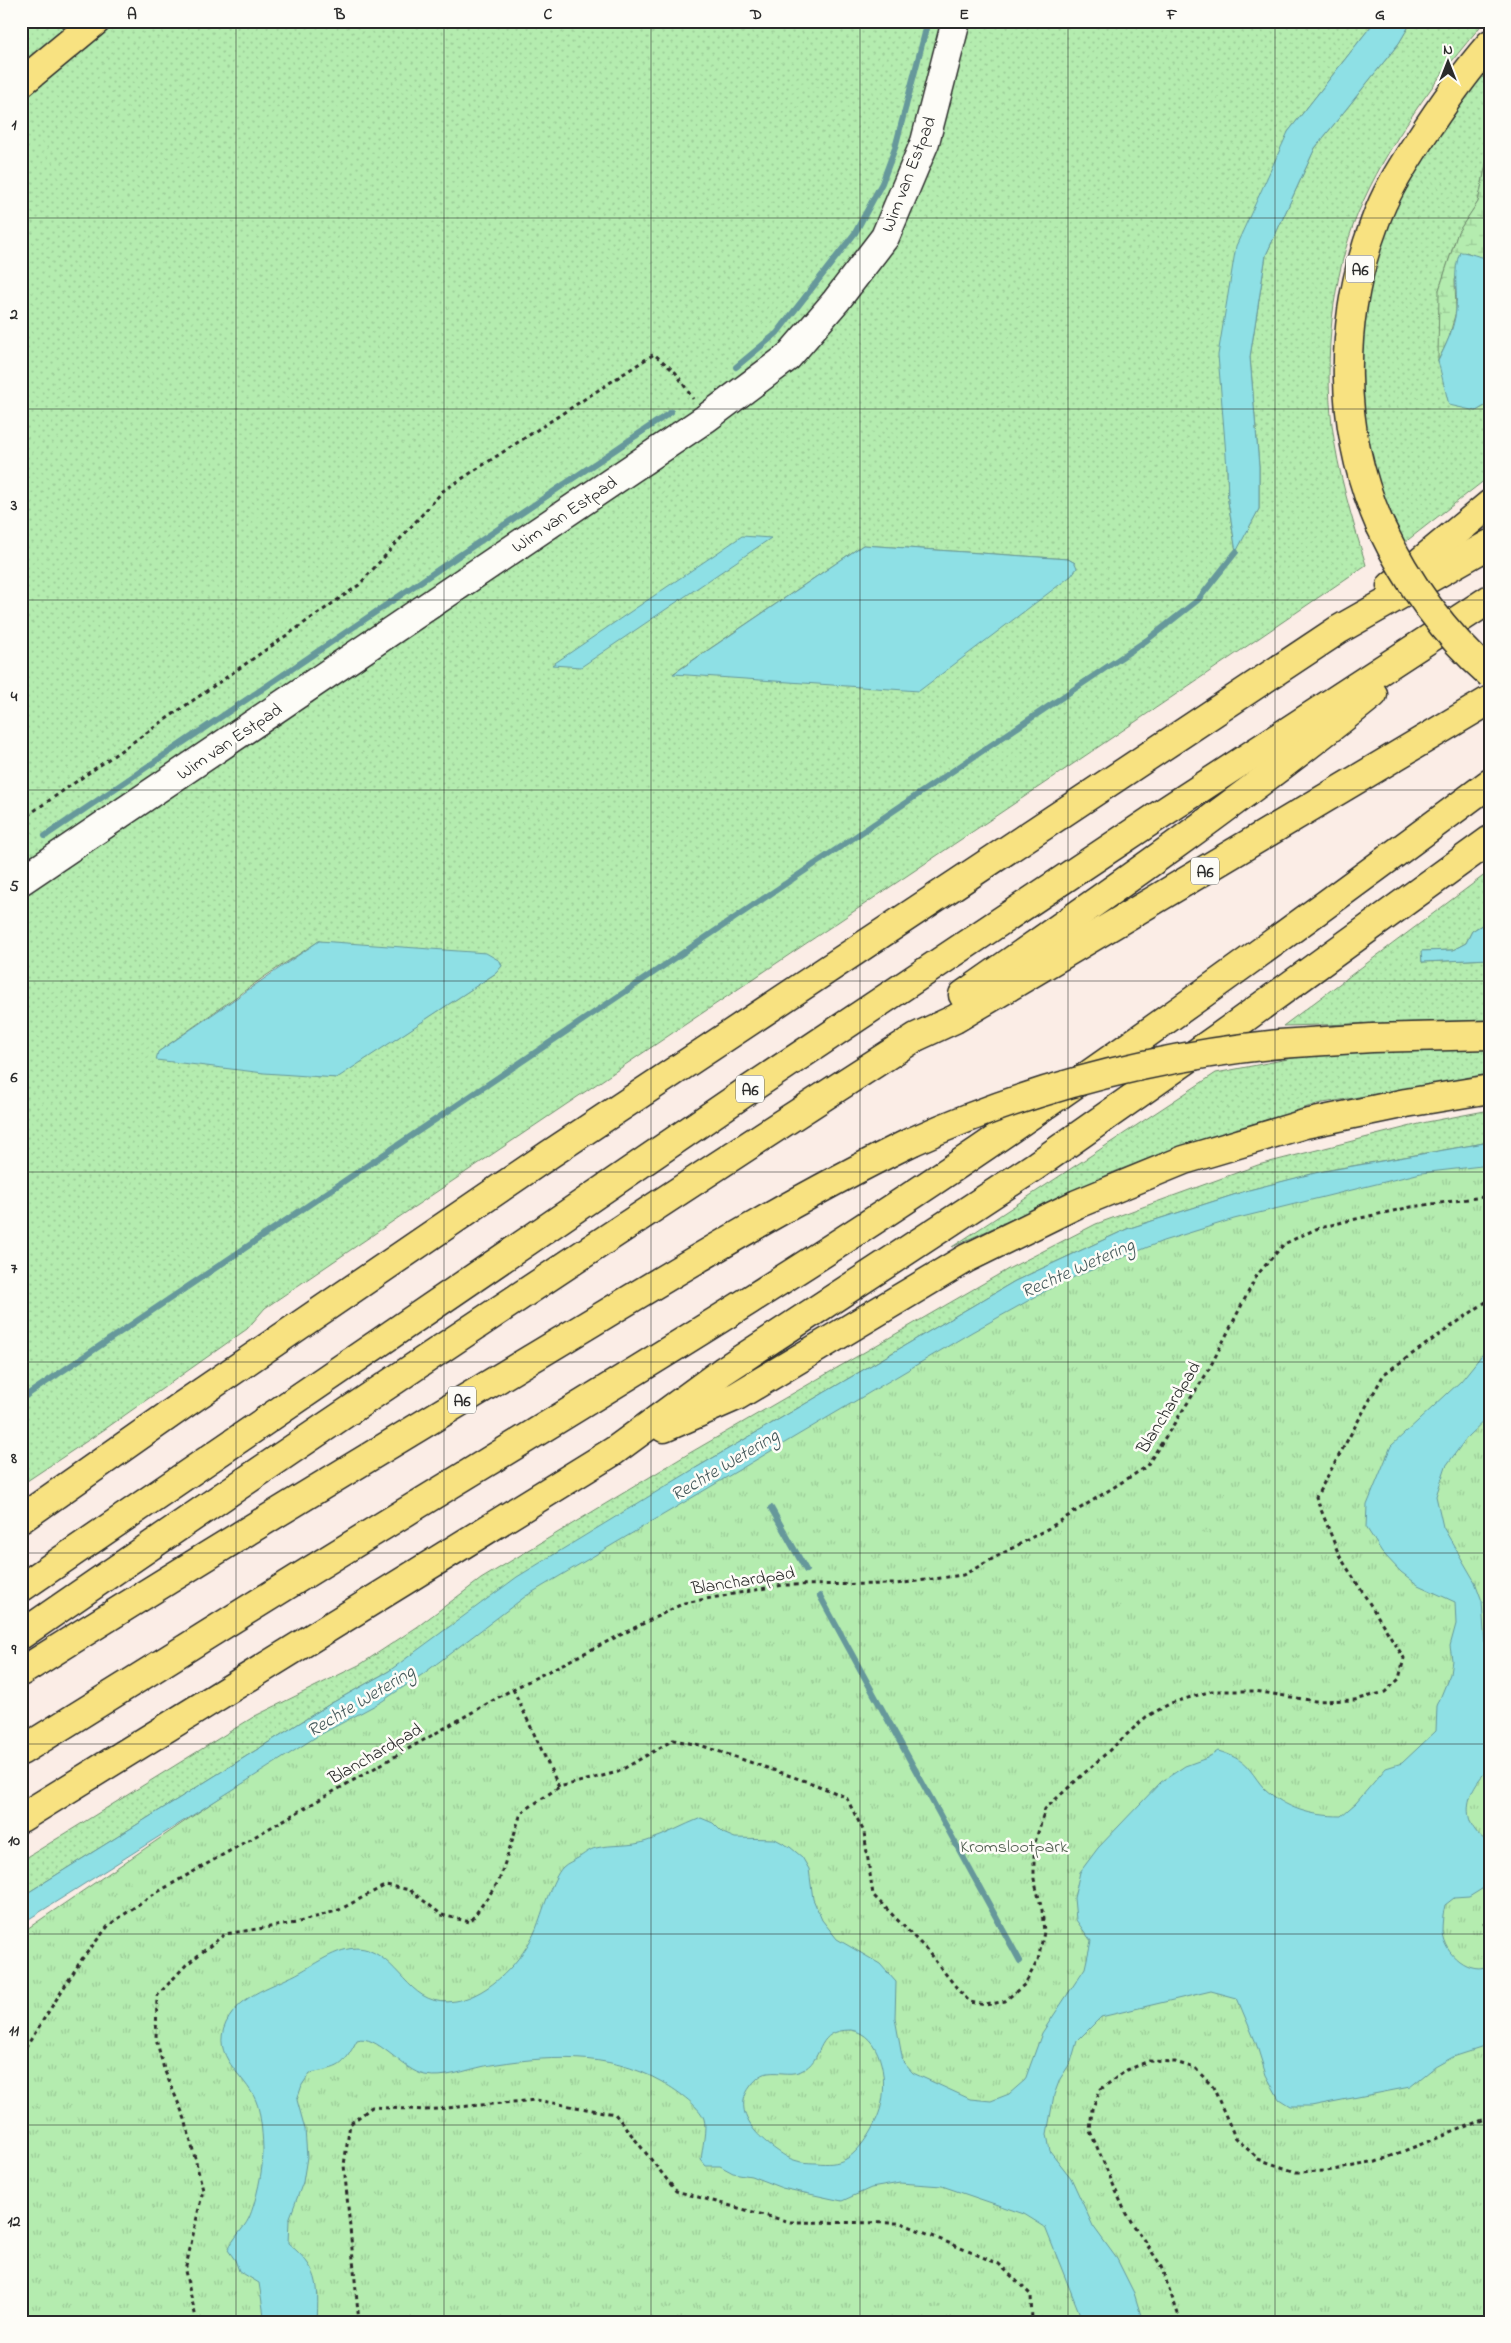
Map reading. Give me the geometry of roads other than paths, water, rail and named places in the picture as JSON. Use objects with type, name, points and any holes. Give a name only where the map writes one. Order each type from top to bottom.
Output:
[{"type":"main road","points":[[21,83],[96,21]]},
{"type":"main road","name":"A6","points":[[1490,44],[1447,98],[1398,174],[1375,220],[1361,263],[1346,363],[1350,424],[1360,474],[1380,525],[1395,557],[1438,622],[1465,652],[1490,674]]},
{"type":"main road","points":[[1338,630],[1490,504]]},
{"type":"main road","points":[[21,1519],[199,1394],[550,1154],[1338,630],[1490,544]]},
{"type":"main road","name":"A6","points":[[916,1037],[946,1006],[1120,886],[1295,757],[1488,600]]},
{"type":"main road","name":"A6","points":[[21,1588],[769,1076],[1169,809],[1488,600]]},
{"type":"main road","name":"A6","points":[[21,1635],[195,1515],[656,1204],[916,1037],[955,1019],[1490,700]]},
{"type":"main road","points":[[21,1751],[402,1514],[600,1394],[784,1278],[1008,1131],[1342,894],[1490,783]]},
{"type":"main road","points":[[21,1818],[614,1451],[723,1370],[1034,1167],[1490,840]]},
{"type":"main road","name":"A6","points":[[21,1672],[214,1550],[717,1247],[807,1195],[911,1142],[1008,1103],[1109,1073],[1212,1052],[1279,1044],[1372,1038],[1490,1035]]},
{"type":"main road","points":[[614,1451],[737,1396],[967,1258],[1086,1200],[1184,1160],[1305,1124],[1406,1103],[1490,1089]]},
{"type":"street","name":"Wim van Estpad","points":[[21,881],[705,419],[788,357],[836,301],[885,238],[925,142],[956,21]]},
{"type":"water","points":[[1375,21],[1412,21],[1399,43],[1315,148],[1266,255],[1250,357],[1259,466],[1259,509],[1236,552],[1228,501],[1218,355],[1236,246],[1288,132]]},
{"type":"water","points":[[1460,252],[1490,258],[1490,403],[1476,411],[1449,405],[1438,361],[1449,337],[1455,317],[1456,267]]},
{"type":"water","points":[[742,536],[771,538],[581,667],[552,665]]},
{"type":"water","points":[[863,545],[1068,559],[1075,563],[1077,568],[1071,576],[919,691],[673,674]]},
{"type":"water","points":[[1490,920],[1490,959],[1422,962],[1421,951],[1453,950],[1466,943],[1472,931]]},
{"type":"water","points":[[319,941],[486,953],[500,961],[502,966],[496,973],[337,1078],[264,1073],[156,1060],[158,1052]]},
{"type":"water","name":"Rechte Wetering","points":[[1490,1142],[1490,1165],[1421,1173],[1234,1219],[1163,1241],[1062,1282],[972,1332],[526,1596],[423,1674],[381,1702],[316,1737],[21,1924],[21,1897],[330,1704],[389,1671],[517,1577],[694,1469],[1015,1281],[1127,1229],[1249,1190],[1319,1172]]},
{"type":"water","points":[[1490,1345],[1490,1415],[1468,1436],[1446,1466],[1436,1496],[1443,1527],[1475,1582],[1482,1601],[1487,1677],[1490,1694],[1490,1768],[1475,1786],[1470,1796],[1468,1807],[1469,1817],[1473,1826],[1490,1843],[1490,1884],[1469,1897],[1454,1898],[1445,1905],[1442,1932],[1447,1948],[1459,1961],[1474,1968],[1490,1965],[1490,2045],[1453,2057],[1435,2067],[1410,2087],[1311,2106],[1290,2106],[1279,2099],[1266,2075],[1256,2043],[1237,1998],[1211,1991],[1101,2017],[1077,2041],[1071,2062],[1060,2079],[1054,2095],[1047,2134],[1050,2151],[1071,2178],[1093,2226],[1117,2259],[1134,2293],[1143,2322],[1083,2322],[1045,2227],[1024,2214],[942,2186],[900,2183],[871,2188],[842,2201],[782,2188],[751,2176],[733,2173],[720,2166],[706,2166],[701,2160],[705,2127],[701,2114],[692,2103],[679,2093],[641,2072],[620,2065],[598,2061],[553,2058],[485,2066],[447,2075],[432,2076],[417,2072],[373,2042],[364,2039],[357,2040],[348,2056],[340,2065],[310,2073],[302,2085],[297,2100],[305,2129],[307,2157],[303,2182],[289,2220],[288,2243],[306,2261],[315,2278],[318,2297],[317,2322],[265,2322],[259,2283],[239,2271],[235,2260],[228,2250],[247,2222],[252,2211],[257,2195],[263,2152],[258,2106],[251,2091],[231,2065],[222,2046],[222,2035],[226,2023],[241,2004],[259,1991],[291,1977],[342,1950],[351,1948],[368,1950],[380,1956],[418,1992],[428,1998],[441,2002],[456,2001],[481,1992],[504,1974],[523,1952],[536,1929],[551,1887],[559,1872],[566,1864],[594,1849],[641,1843],[701,1818],[713,1823],[723,1833],[735,1838],[775,1839],[790,1847],[802,1857],[809,1869],[813,1899],[822,1920],[837,1939],[880,1964],[896,1982],[895,2018],[903,2062],[913,2073],[970,2099],[991,2101],[1009,2094],[1025,2080],[1042,2033],[1085,1968],[1091,1941],[1076,1920],[1074,1898],[1080,1872],[1098,1848],[1161,1782],[1185,1766],[1207,1758],[1218,1751],[1244,1763],[1264,1788],[1290,1806],[1320,1815],[1341,1816],[1356,1803],[1386,1768],[1402,1763],[1436,1731],[1437,1706],[1450,1674],[1452,1660],[1450,1646],[1456,1624],[1455,1602],[1418,1585],[1401,1572],[1382,1552],[1366,1527],[1367,1505],[1391,1446],[1461,1381]],"holes":[[[851,2030],[869,2040],[880,2058],[883,2092],[877,2117],[869,2134],[858,2149],[852,2155],[839,2162],[805,2162],[787,2157],[760,2137],[752,2128],[744,2108],[745,2098],[756,2080],[768,2073],[796,2073],[805,2069],[811,2064],[831,2034]]]},
{"type":"waterway","points":[[736,367],[777,333],[855,233],[882,183],[895,148],[928,21]]},
{"type":"waterway","points":[[45,836],[671,412]]},
{"type":"waterway","points":[[21,1399],[1147,640],[1198,600],[1236,552]]},
{"type":"waterway","points":[[771,1508],[806,1570]]},
{"type":"waterway","points":[[820,1596],[1020,1961]]},
{"type":"park label","name":"Kromslootpark","points":[[1014,1846]]}]
